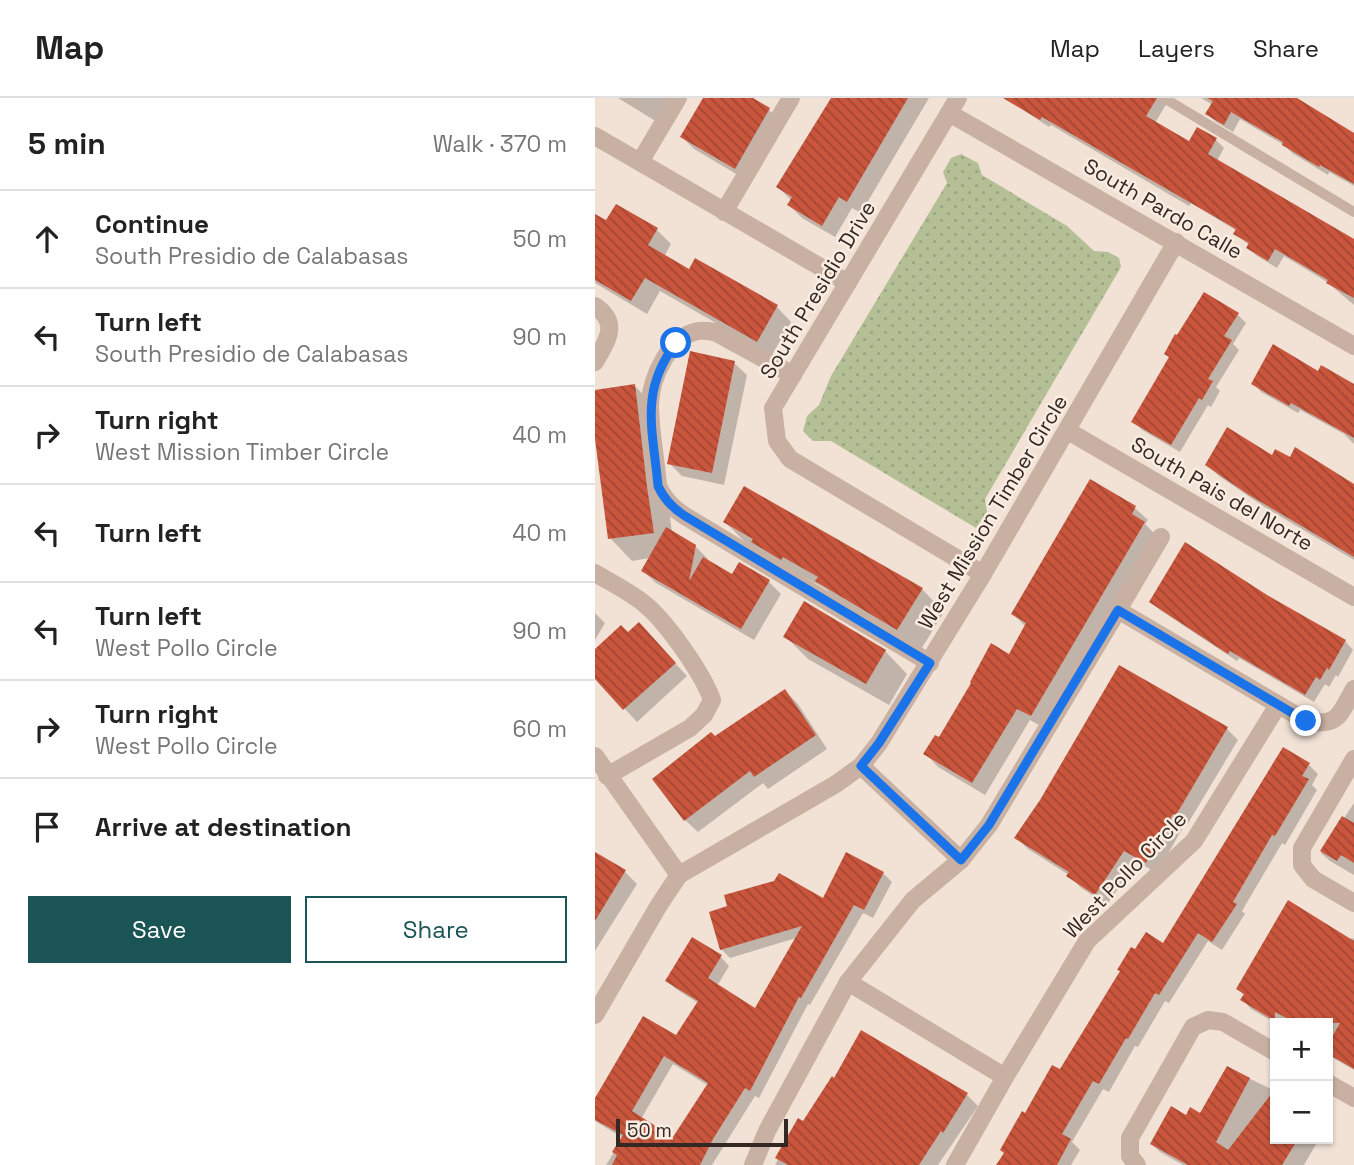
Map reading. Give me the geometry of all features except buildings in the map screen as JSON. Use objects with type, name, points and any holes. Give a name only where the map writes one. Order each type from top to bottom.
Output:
[{"type":"street","points":[[640,162],[678,98]]},
{"type":"street","points":[[724,212],[791,98]]},
{"type":"street","name":"South Pardo Calle","points":[[954,105],[1176,242],[1354,346]]},
{"type":"street","name":"South Presidio Drive","points":[[954,105],[773,408],[777,440],[790,459],[983,575]]},
{"type":"street","points":[[595,136],[848,283]]},
{"type":"street","name":"West Mission Timber Circle","points":[[595,1014],[659,905],[680,875],[836,784],[861,766],[879,743],[983,575],[1176,242]]},
{"type":"street","points":[[595,306],[603,311],[609,322],[609,335],[595,362]]},
{"type":"street","points":[[793,375],[715,332],[700,330],[676,343],[655,379],[650,402],[658,486],[662,495],[685,516],[930,663]]},
{"type":"street","name":"South Pais del Norte","points":[[1067,431],[1354,597]]},
{"type":"street","points":[[753,1165],[767,1131],[848,982],[913,900],[961,860],[989,825],[1161,537]]},
{"type":"street","points":[[595,573],[642,601],[656,614],[706,683],[712,700],[704,715],[690,728],[607,776]]},
{"type":"street","points":[[1118,610],[1306,721],[1323,724],[1336,719],[1354,689]]},
{"type":"street","name":"West Pollo Circle","points":[[955,1165],[1087,942],[1194,841],[1278,705]]},
{"type":"street","points":[[595,756],[680,875]]},
{"type":"street","points":[[1354,759],[1302,848],[1302,865],[1313,878],[1354,903]]},
{"type":"street","points":[[861,766],[961,860]]},
{"type":"street","points":[[848,982],[1005,1077]]},
{"type":"street","points":[[1137,1165],[1130,1156],[1130,1138],[1193,1027],[1208,1020],[1223,1022],[1270,1049]]},
{"type":"street","points":[[1333,1086],[1354,1098]]},
{"type":"lane","points":[[1164,98],[1354,212]]},
{"type":"green space","points":[[961,154],[978,163],[982,175],[1067,226],[1094,251],[1108,252],[1119,258],[1121,267],[985,499],[987,512],[976,528],[831,441],[813,441],[803,431],[807,416],[819,405],[831,376],[947,183],[943,172],[951,158]]},
{"type":"route","points":[[676,343],[655,379],[650,402],[658,486],[662,495],[677,511],[930,663],[879,743],[861,766],[961,860],[989,825],[1118,610],[1306,721]]}]
